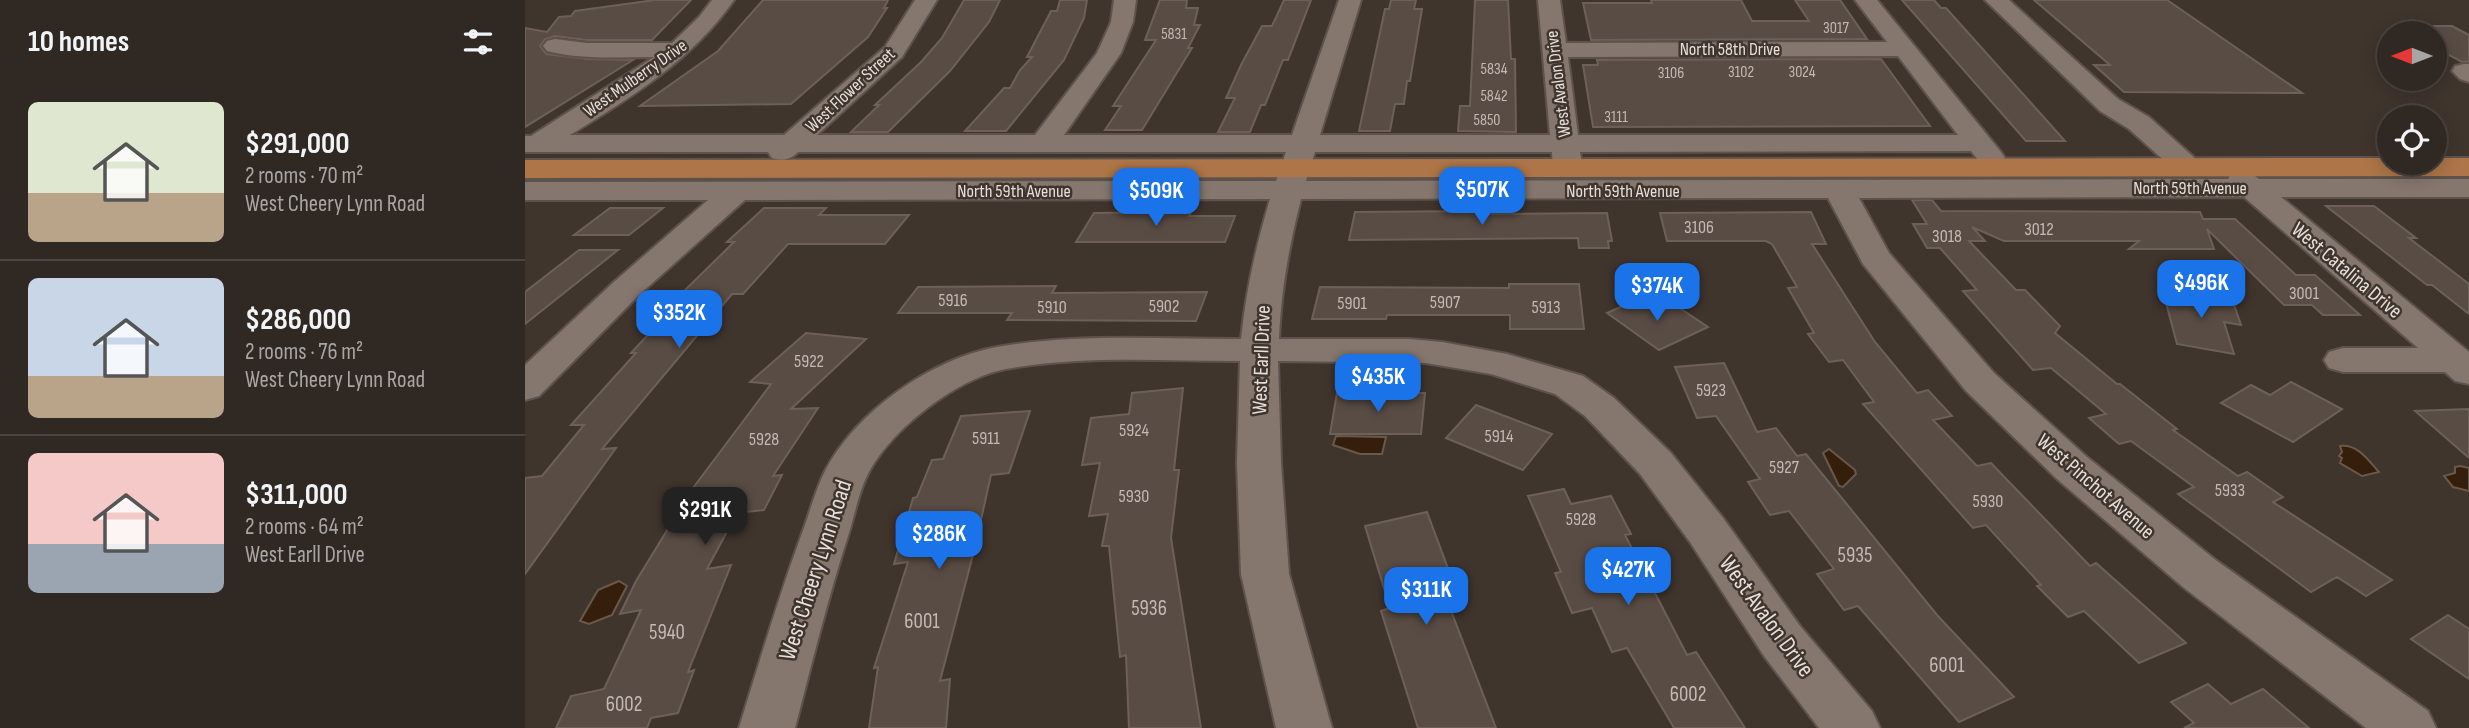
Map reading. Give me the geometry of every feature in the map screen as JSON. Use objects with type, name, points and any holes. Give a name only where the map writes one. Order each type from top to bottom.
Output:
[{"type":"main road","name":"North 59th Avenue","points":[[529,153],[763,169],[1296,167],[1566,156],[1998,167],[2187,167],[2239,177],[2469,167]]},
{"type":"street","name":"West Mulberry Drive","points":[[529,153],[678,50],[712,18],[723,0]]},
{"type":"street","name":"West Flower Street","points":[[763,169],[894,52],[926,0]]},
{"type":"street","points":[[1043,144],[1084,92],[1112,44],[1122,22],[1125,0]]},
{"type":"street","name":"West Earll Drive","points":[[1304,728],[1265,575],[1259,463],[1259,351],[1263,294],[1296,167],[1350,0]]},
{"type":"street","name":"West Avalon Drive","points":[[1549,0],[1566,156]]},
{"type":"street","points":[[1866,0],[1998,167]]},
{"type":"street","points":[[1996,0],[2109,105],[2139,123],[2187,167]]},
{"type":"street","points":[[555,46],[586,50],[678,50]]},
{"type":"street","name":"North 58th Drive","points":[[1555,50],[1905,49]]},
{"type":"street","name":"North 59th Avenue","points":[[1566,156],[1980,143]]},
{"type":"street","name":"North 59th Avenue","points":[[529,153],[792,144],[1043,144],[1296,167],[1839,190],[2239,177],[2469,188]]},
{"type":"street","name":"North 59th Avenue","points":[[525,191],[737,191],[1296,167]]},
{"type":"street","name":"West Catalina Drive","points":[[2239,177],[2461,366]]},
{"type":"street","name":"West Pinchot Avenue","points":[[1839,190],[1875,257],[1980,382],[2072,468],[2200,574],[2408,728]]},
{"type":"street","points":[[525,387],[627,288],[737,191]]},
{"type":"street","name":"West Cheery Lynn Road","points":[[767,728],[806,589],[846,473],[864,446],[940,368],[1066,350],[1259,351]]},
{"type":"street","name":"West Avalon Drive","points":[[1259,351],[1409,350],[1451,354],[1579,376],[1604,410],[1640,446],[1707,531],[1775,631],[1852,728]]},
{"type":"street","points":[[2343,360],[2461,366]]},
{"type":"shaded area","points":[[1336,436],[1386,437],[1382,454],[1360,454],[1333,445]]},
{"type":"shaded area","points":[[2340,446],[2357,450],[2379,472],[2362,476],[2340,463]]},
{"type":"shaded area","points":[[1829,449],[1855,470],[1856,474],[1843,487],[1839,486],[1823,453]]},
{"type":"shaded area","points":[[2455,467],[2469,468],[2469,491],[2453,487],[2444,476],[2455,473]]},
{"type":"shaded area","points":[[619,581],[627,586],[612,615],[589,624],[580,621],[598,590]]},
{"type":"building","points":[[655,0],[691,0],[652,40],[586,40],[555,36],[545,39],[540,46],[546,54],[587,59],[633,60],[525,127],[525,28],[547,32],[559,17],[571,16],[575,11]]},
{"type":"building","points":[[763,0],[888,0],[884,8],[887,8],[868,37],[791,104],[640,106],[718,51]]},
{"type":"building","points":[[964,0],[1000,0],[989,22],[950,71],[888,132],[851,132],[942,38]]},
{"type":"building","points":[[1060,0],[1087,0],[1084,18],[1064,60],[1006,131],[965,131],[1004,88],[1010,88],[1020,70],[1032,57],[1027,57],[1051,11],[1057,11]]},
{"type":"building","points":[[1160,0],[1187,0],[1186,8],[1198,8],[1194,25],[1200,25],[1188,48],[1192,48],[1142,130],[1105,130],[1121,106],[1113,106],[1156,40],[1145,40]]},
{"type":"building","points":[[1284,0],[1311,0],[1288,60],[1283,60],[1265,105],[1261,105],[1250,132],[1218,132],[1235,98],[1226,98],[1241,65],[1262,26],[1272,26]]},
{"type":"building","points":[[1391,0],[1416,0],[1414,9],[1422,9],[1410,81],[1407,81],[1404,104],[1395,104],[1390,131],[1359,131],[1385,9],[1389,9]]},
{"type":"building","points":[[1475,0],[1508,0],[1511,59],[1515,59],[1516,132],[1458,131],[1460,106],[1470,106]]},
{"type":"building","points":[[1651,0],[1741,0],[1752,21],[1809,21],[1795,0],[1840,0],[1867,39],[1591,40],[1583,3],[1652,3]]},
{"type":"building","points":[[1902,0],[1934,0],[1941,8],[1946,8],[2065,141],[2026,141]]},
{"type":"building","points":[[2034,0],[2167,0],[2302,93],[2124,92],[2094,65],[2110,65]]},
{"type":"building","points":[[2447,26],[2469,35],[2469,61],[2462,62],[2447,54]]},
{"type":"building","points":[[1881,59],[1930,126],[1593,127],[1583,65],[1598,65],[1597,60]]},
{"type":"building","points":[[1912,200],[1932,200],[1941,211],[2200,212],[2203,219],[2235,219],[2296,275],[2315,275],[2360,315],[2323,315],[2312,305],[2284,305],[2207,229],[2214,249],[2129,249],[2139,241],[2004,241],[1972,227],[1985,241],[1969,241],[2016,290],[2025,290],[2060,326],[2055,333],[2177,429],[2173,430],[2238,476],[2247,472],[2283,497],[2273,502],[2392,580],[2366,596],[2337,577],[2311,592],[2178,494],[2194,487],[2131,441],[2119,444],[2089,418],[2106,414],[2051,368],[2033,370],[1963,291],[1977,290],[1940,248],[1927,248],[1913,224],[1927,224]]},
{"type":"building","points":[[2326,206],[2374,206],[2416,238],[2409,238],[2469,284],[2469,314],[2432,285],[2427,285]]},
{"type":"building","points":[[610,208],[663,208],[629,235],[574,235]]},
{"type":"building","points":[[764,208],[826,208],[819,215],[909,215],[885,244],[788,244],[743,294],[732,294],[602,449],[616,448],[525,574],[525,478],[542,476],[584,425],[571,425],[636,353],[631,353],[685,295],[680,295],[734,242],[727,242]]},
{"type":"building","points":[[1479,211],[1479,214],[1607,213],[1612,241],[1608,241],[1609,248],[1579,248],[1578,238],[1349,240],[1355,212]]},
{"type":"building","points":[[1191,212],[1189,216],[1235,216],[1225,242],[1076,242],[1094,213]]},
{"type":"building","points":[[1811,212],[1826,244],[1812,244],[1875,342],[1917,393],[1928,390],[1952,416],[1933,420],[1977,466],[1991,463],[2090,566],[2096,563],[2186,643],[2139,663],[2084,611],[2068,617],[2037,586],[2041,585],[1986,525],[1973,528],[1863,404],[1874,402],[1843,360],[1829,362],[1808,334],[1814,333],[1788,288],[1797,287],[1772,244],[1766,241],[1667,241],[1660,213]]},
{"type":"building","points":[[579,250],[618,250],[525,324],[525,292]]},
{"type":"building","points":[[1509,284],[1579,284],[1584,329],[1510,329],[1510,315],[1387,315],[1386,319],[1312,319],[1320,287],[1509,288]]},
{"type":"building","points":[[1056,286],[1052,293],[1207,292],[1196,321],[1007,320],[1012,313],[898,313],[918,287]]},
{"type":"building","points":[[2162,288],[2232,299],[2241,325],[2224,322],[2234,354],[2177,344]]},
{"type":"building","points":[[1643,297],[1663,311],[1675,305],[1708,327],[1659,350],[1607,313]]},
{"type":"building","points":[[806,333],[866,339],[791,409],[818,408],[773,476],[782,475],[764,510],[737,513],[707,569],[731,565],[688,672],[694,670],[678,713],[651,718],[647,728],[556,728],[571,696],[604,689],[641,610],[620,614],[636,581],[693,488],[771,384],[750,382]]},
{"type":"building","points":[[1724,363],[1757,432],[1776,428],[1797,456],[1806,454],[1937,615],[2014,697],[1959,722],[1858,606],[1844,610],[1817,574],[1834,569],[1789,511],[1770,515],[1748,482],[1760,479],[1716,416],[1697,418],[1675,367]]},
{"type":"building","points":[[2291,382],[2342,409],[2293,442],[2221,403],[2251,385],[2270,395]]},
{"type":"building","points":[[1183,388],[1174,470],[1179,470],[1171,538],[1201,728],[1129,728],[1126,655],[1120,657],[1109,546],[1102,546],[1108,514],[1089,516],[1100,463],[1082,465],[1091,418],[1129,414],[1132,393]]},
{"type":"building","points":[[1337,393],[1425,393],[1421,434],[1330,434]]},
{"type":"building","points":[[1476,405],[1552,434],[1523,470],[1446,438]]},
{"type":"building","points":[[2469,409],[2469,458],[2415,411]]},
{"type":"building","points":[[1030,411],[1009,473],[991,475],[940,681],[950,679],[946,728],[869,728],[878,667],[874,668],[908,562],[894,564],[913,498],[917,497],[932,460],[943,459],[961,416]]},
{"type":"building","points":[[1564,489],[1571,504],[1611,496],[1631,534],[1625,535],[1687,655],[1696,652],[1745,728],[1674,728],[1627,648],[1612,652],[1592,608],[1572,613],[1555,573],[1561,572],[1528,496]]},
{"type":"building","points":[[1427,512],[1449,571],[1437,574],[1496,728],[1418,728],[1381,611],[1390,608],[1365,526]]},
{"type":"building","points":[[2448,615],[2469,629],[2469,679],[2411,639]]},
{"type":"building","points":[[2208,684],[2231,704],[2263,689],[2309,728],[2184,728],[2194,723],[2171,702]]}]
